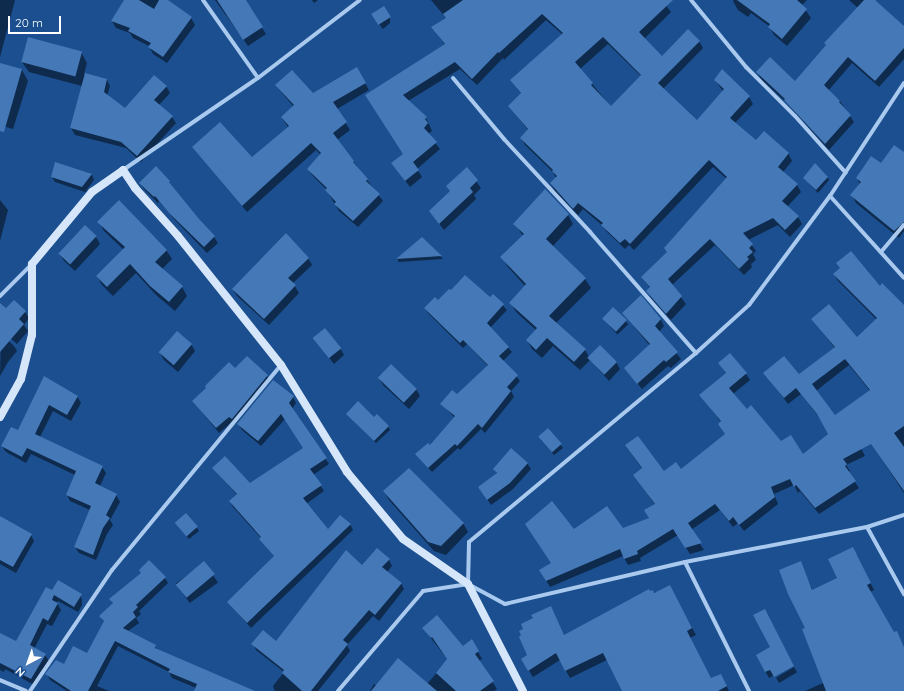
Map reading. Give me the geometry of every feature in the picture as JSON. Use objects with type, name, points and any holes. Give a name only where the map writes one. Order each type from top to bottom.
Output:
[{"type":"street","points":[[203,0],[258,78]]},
{"type":"street","points":[[0,296],[32,264],[92,192],[258,78],[360,0]]},
{"type":"street","points":[[691,0],[746,67],[794,116],[846,173]]},
{"type":"street","points":[[453,78],[504,139],[590,232],[696,353]]},
{"type":"street","points":[[523,691],[468,584],[469,542],[696,353],[749,305],[830,196],[904,83]]},
{"type":"street","points":[[123,170],[135,188],[178,236],[281,365],[347,472],[403,538],[468,584],[505,604],[685,562],[867,527],[904,515]]},
{"type":"street","points":[[830,196],[904,278]]},
{"type":"street","points":[[881,252],[904,225]]},
{"type":"street","points":[[0,418],[21,379],[32,335],[32,264]]},
{"type":"street","points":[[30,691],[112,570],[281,365]]},
{"type":"street","points":[[867,527],[904,594]]},
{"type":"street","points":[[685,562],[749,691]]},
{"type":"street","points":[[338,691],[423,591],[468,584]]},
{"type":"street","points":[[0,680],[26,691]]},
{"type":"building","points":[[124,0],[139,0],[154,9],[159,0],[168,0],[192,17],[163,57],[148,47],[151,43],[128,31],[130,28],[111,21]]},
{"type":"building","points":[[217,0],[246,0],[263,27],[243,40]]},
{"type":"building","points":[[463,0],[673,0],[639,32],[662,56],[688,29],[700,41],[658,83],[697,120],[724,89],[714,80],[722,69],[750,96],[730,118],[756,140],[764,131],[789,153],[778,167],[798,184],[782,201],[799,216],[785,230],[773,218],[743,233],[753,244],[749,248],[753,252],[747,257],[749,259],[739,269],[710,239],[668,279],[682,296],[666,314],[646,291],[650,287],[641,277],[667,252],[664,248],[727,177],[709,160],[630,244],[625,239],[620,243],[601,225],[603,223],[578,203],[573,209],[550,183],[557,176],[552,171],[553,170],[520,138],[528,129],[508,106],[521,93],[510,80],[563,33],[542,14],[499,53],[498,52],[472,79],[455,62],[403,95],[427,117],[425,119],[428,123],[424,128],[437,142],[413,162],[419,170],[405,181],[391,163],[403,154],[365,95],[445,44],[431,27],[446,18],[443,14]],"holes":[[[603,37],[641,75],[611,106],[591,85],[593,83],[575,62]]]},
{"type":"building","points":[[737,0],[797,0],[807,9],[782,39],[768,27],[770,24]]},
{"type":"building","points":[[864,0],[875,0],[904,26],[904,48],[875,81],[848,57],[824,85],[851,115],[825,144],[784,100],[785,99],[756,72],[770,57],[795,81],[826,45],[824,43]]},
{"type":"building","points":[[384,6],[391,17],[378,25],[371,14]]},
{"type":"building","points":[[28,37],[82,51],[75,77],[21,62]]},
{"type":"building","points":[[0,63],[22,69],[4,132],[0,131]]},
{"type":"building","points":[[357,67],[366,83],[333,102],[347,122],[333,133],[354,161],[353,162],[368,179],[366,181],[380,194],[353,221],[334,204],[336,202],[325,190],[327,188],[307,169],[321,153],[311,143],[242,206],[192,147],[220,122],[252,157],[289,126],[281,117],[294,105],[275,85],[292,70],[313,93]]},
{"type":"building","points":[[85,73],[107,79],[104,92],[125,108],[154,75],[167,86],[154,100],[173,116],[137,156],[121,142],[70,128]]},
{"type":"building","points":[[894,145],[904,152],[904,222],[894,231],[850,195],[861,182],[856,178],[871,156],[881,163]]},
{"type":"building","points":[[55,162],[92,174],[82,187],[51,177]]},
{"type":"building","points":[[815,163],[828,177],[816,190],[803,178]]},
{"type":"building","points":[[156,166],[170,181],[169,182],[199,219],[215,236],[204,247],[169,213],[155,196],[154,197],[139,183]]},
{"type":"building","points":[[467,167],[478,180],[470,188],[473,192],[439,224],[429,211],[450,191],[446,186]]},
{"type":"building","points":[[545,189],[569,214],[546,239],[586,278],[549,316],[586,349],[574,362],[547,338],[536,350],[526,340],[537,328],[509,303],[526,284],[500,257],[524,234],[513,224]]},
{"type":"building","points":[[119,200],[167,250],[155,262],[183,286],[169,302],[150,286],[130,264],[107,287],[96,276],[125,247],[97,222]]},
{"type":"building","points":[[85,225],[97,236],[70,264],[58,254]]},
{"type":"building","points":[[286,233],[309,258],[288,278],[296,285],[264,319],[232,289]]},
{"type":"building","points":[[422,237],[442,256],[396,259]]},
{"type":"building","points":[[851,251],[880,286],[882,283],[904,305],[904,426],[894,433],[904,447],[904,491],[871,444],[843,459],[847,464],[845,466],[856,481],[815,508],[796,485],[794,487],[790,479],[771,487],[775,497],[739,525],[733,517],[729,521],[715,504],[688,523],[702,543],[685,548],[673,529],[637,551],[638,554],[624,559],[620,549],[546,581],[539,570],[551,563],[525,524],[552,501],[574,529],[607,506],[623,528],[649,518],[644,510],[655,504],[633,475],[642,468],[625,445],[638,436],[664,471],[676,462],[681,469],[725,434],[718,424],[721,421],[699,395],[726,373],[718,363],[730,353],[747,373],[729,388],[747,409],[751,405],[781,441],[791,435],[803,454],[828,434],[817,414],[796,388],[784,398],[763,373],[784,356],[799,374],[835,347],[811,319],[829,304],[857,337],[877,318],[833,274],[840,268],[836,263]],"holes":[[[845,359],[870,390],[835,415],[812,384]]]},
{"type":"building","points":[[465,275],[490,297],[493,294],[504,304],[487,323],[509,347],[499,356],[518,375],[507,387],[511,391],[482,428],[478,424],[457,446],[455,444],[428,468],[415,454],[428,443],[430,445],[455,416],[440,404],[452,390],[457,394],[488,365],[463,340],[460,343],[424,308],[435,297],[438,300],[449,289],[451,290]]},
{"type":"building","points":[[641,295],[661,319],[655,326],[678,352],[666,362],[664,360],[637,384],[624,368],[650,344],[622,313]]},
{"type":"building","points":[[14,300],[26,311],[19,319],[24,324],[0,352],[0,303],[6,308]]},
{"type":"building","points":[[613,307],[627,320],[616,332],[602,319]]},
{"type":"building","points":[[325,328],[341,348],[329,358],[313,338]]},
{"type":"building","points":[[177,331],[192,344],[174,365],[159,352]]},
{"type":"building","points":[[600,345],[617,362],[604,375],[587,358]]},
{"type":"building","points":[[247,356],[268,375],[232,419],[229,417],[216,428],[192,401],[206,388],[205,386],[229,362],[235,368]]},
{"type":"building","points":[[391,364],[417,389],[404,403],[378,378]]},
{"type":"building","points":[[44,376],[78,396],[67,415],[49,405],[35,434],[103,466],[95,483],[117,494],[106,515],[110,518],[103,528],[93,555],[74,547],[91,506],[66,495],[76,471],[27,448],[22,457],[1,446],[11,427],[18,430]]},
{"type":"building","points":[[273,380],[294,396],[289,403],[327,458],[310,469],[322,485],[303,498],[328,529],[340,515],[351,524],[247,623],[227,602],[274,556],[259,539],[261,537],[229,501],[237,494],[212,468],[225,456],[250,483],[303,448],[281,414],[258,441],[237,424]]},
{"type":"building","points":[[358,401],[374,417],[377,414],[389,426],[374,441],[346,414]]},
{"type":"building","points":[[548,428],[562,444],[552,452],[538,437]]},
{"type":"building","points":[[511,448],[528,463],[510,483],[487,500],[478,487],[497,473],[493,469]]},
{"type":"building","points":[[409,468],[464,523],[441,546],[428,542],[383,491]]},
{"type":"building","points":[[186,513],[198,527],[186,536],[175,523]]},
{"type":"building","points":[[0,516],[32,534],[13,567],[0,560]]},
{"type":"building","points":[[853,547],[871,583],[867,585],[894,632],[897,631],[904,647],[904,691],[826,691],[802,629],[805,628],[788,594],[779,570],[801,561],[812,590],[837,578],[828,559]]},
{"type":"building","points":[[377,548],[390,559],[382,567],[402,583],[375,615],[369,610],[343,640],[348,644],[311,691],[302,691],[282,673],[284,670],[251,644],[263,630],[276,641],[346,550],[362,565]]},
{"type":"building","points":[[149,560],[166,577],[136,605],[138,607],[133,612],[136,617],[123,628],[156,645],[155,648],[255,691],[194,691],[197,684],[168,672],[170,669],[115,641],[88,691],[71,691],[45,674],[56,660],[64,664],[73,646],[87,653],[104,621],[99,616],[113,603],[109,599],[141,573],[139,570]]},
{"type":"building","points":[[204,561],[215,574],[187,598],[176,585]]},
{"type":"building","points":[[58,580],[82,594],[74,607],[54,595],[52,600],[58,603],[48,621],[43,618],[30,645],[46,654],[31,679],[0,663],[0,633],[16,641],[46,587],[52,590]]},
{"type":"building","points":[[670,585],[692,628],[687,631],[711,678],[721,674],[727,686],[718,691],[622,691],[603,653],[565,671],[556,653],[528,671],[521,659],[527,655],[519,637],[521,635],[519,631],[523,629],[521,624],[533,618],[531,615],[551,606],[564,635],[649,589],[650,591],[653,590],[654,593]]},
{"type":"building","points":[[765,609],[794,666],[774,677],[770,670],[765,672],[756,655],[770,647],[753,615]]},
{"type":"building","points":[[437,615],[463,646],[472,639],[479,651],[475,654],[494,681],[480,691],[456,691],[436,673],[447,659],[432,637],[431,638],[422,628]]},
{"type":"building","points":[[398,658],[437,691],[371,691]]}]
